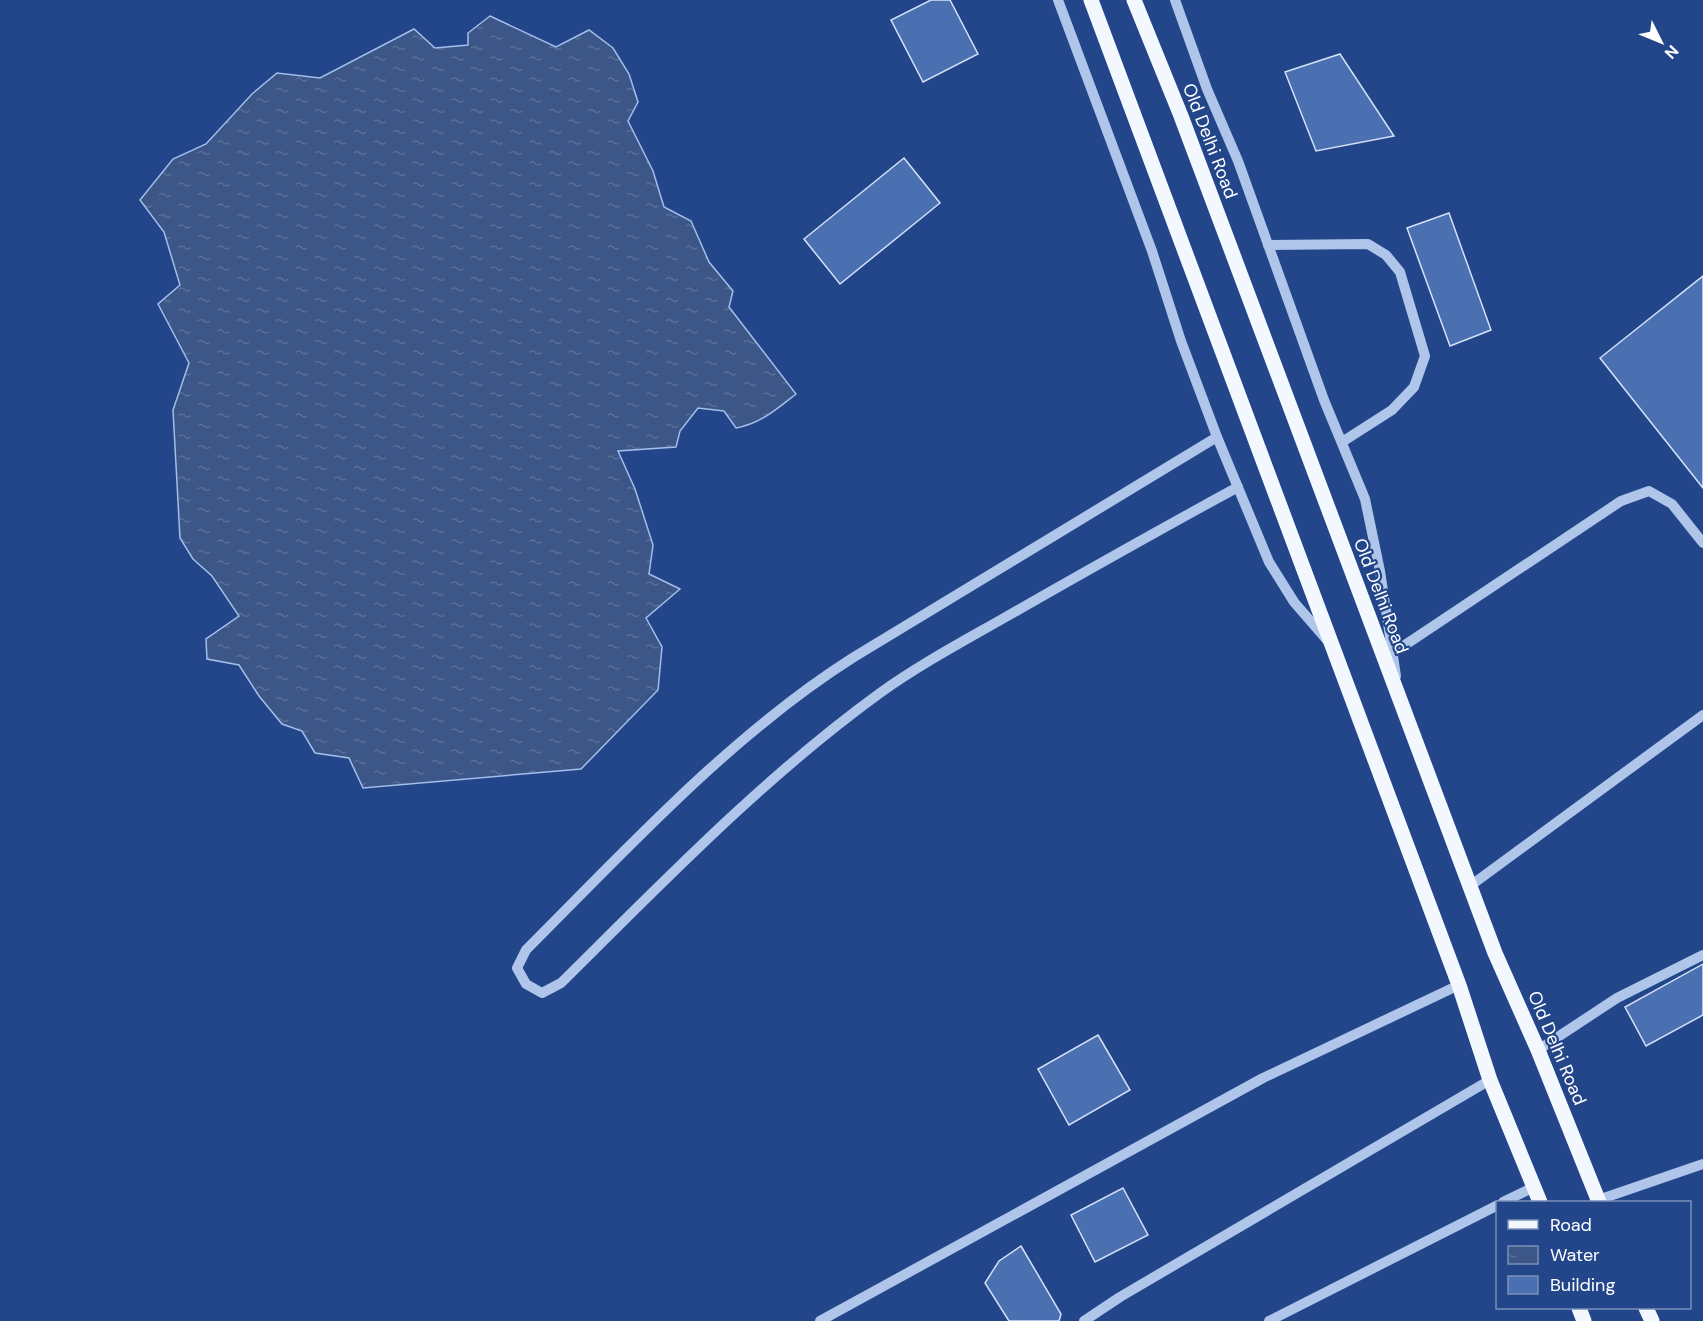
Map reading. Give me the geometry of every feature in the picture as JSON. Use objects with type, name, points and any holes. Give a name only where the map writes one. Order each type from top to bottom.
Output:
[{"type":"main road","points":[[1091,0],[1460,985],[1490,1080],[1539,1201]]},
{"type":"main road","name":"Old Delhi Road","points":[[1134,0],[1181,116],[1495,952],[1538,1050],[1599,1201]]},
{"type":"street","points":[[1058,0],[1152,251],[1181,341],[1217,437],[1269,562],[1294,602],[1332,646]]},
{"type":"street","points":[[1177,1],[1207,89],[1238,161],[1324,400],[1365,500],[1380,571],[1400,704]]},
{"type":"street","points":[[1268,245],[1368,244],[1386,255],[1400,273],[1425,356],[1414,387],[1392,410],[1342,442]]},
{"type":"street","points":[[1217,437],[854,657],[814,682],[768,717],[657,820],[526,950],[517,968],[526,984],[542,993],[561,983],[705,840],[823,736],[882,692],[928,662],[1238,487]]},
{"type":"street","points":[[1393,653],[1621,501],[1649,491],[1672,504],[1703,543]]},
{"type":"street","points":[[1470,886],[1703,716]]},
{"type":"street","points":[[1538,1050],[1617,998],[1703,955]]},
{"type":"street","points":[[820,1321],[1263,1078],[1460,985]]},
{"type":"street","points":[[1084,1321],[1120,1297],[1490,1080]]},
{"type":"street","points":[[1599,1201],[1703,1164]]},
{"type":"street","points":[[1507,1201],[1534,1187]]},
{"type":"street","points":[[1269,1321],[1496,1206]]},
{"type":"water","points":[[490,16],[556,47],[589,30],[613,48],[629,74],[638,102],[628,121],[653,171],[664,207],[691,221],[709,262],[733,291],[729,307],[796,394],[761,419],[736,428],[724,411],[698,408],[680,431],[676,447],[618,451],[635,489],[653,545],[649,574],[680,589],[646,618],[662,647],[658,690],[581,769],[363,788],[349,758],[315,753],[302,731],[282,724],[259,696],[239,665],[207,659],[206,639],[239,616],[212,576],[193,559],[180,538],[173,410],[189,363],[158,304],[180,285],[164,232],[140,200],[173,159],[206,144],[252,94],[277,73],[320,78],[414,29],[435,48],[468,45],[468,33]]},
{"type":"building","points":[[931,0],[950,0],[978,54],[923,82],[891,20]]},
{"type":"building","points":[[1340,54],[1394,136],[1316,151],[1285,72]]},
{"type":"building","points":[[904,158],[940,203],[840,284],[804,239]]},
{"type":"building","points":[[1449,213],[1491,330],[1450,346],[1407,228]]},
{"type":"building","points":[[1703,276],[1703,488],[1600,358]]},
{"type":"building","points":[[1703,964],[1703,1015],[1646,1046],[1625,1007]]},
{"type":"building","points":[[1098,1035],[1130,1090],[1069,1125],[1038,1069]]},
{"type":"building","points":[[1123,1188],[1148,1235],[1095,1262],[1071,1215]]},
{"type":"building","points":[[1021,1246],[1061,1314],[1059,1321],[1009,1321],[985,1283],[999,1261]]}]
